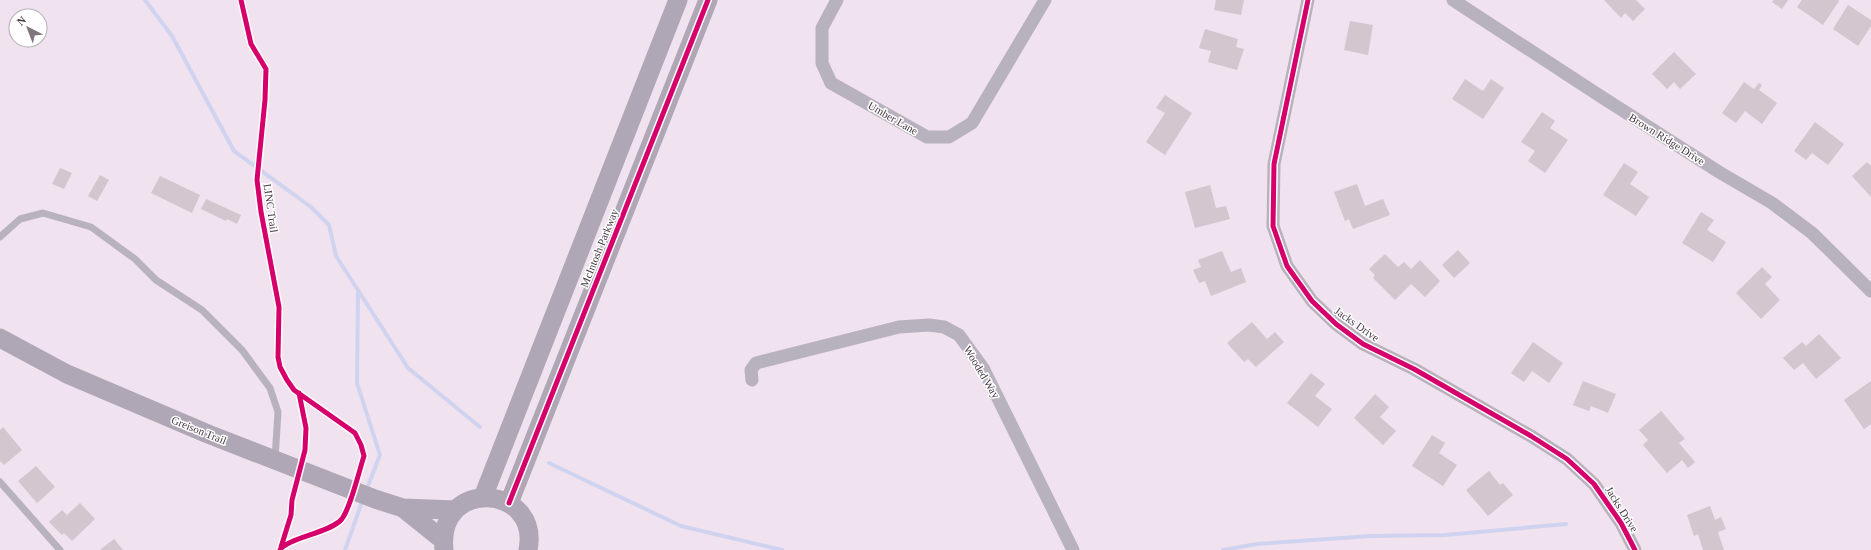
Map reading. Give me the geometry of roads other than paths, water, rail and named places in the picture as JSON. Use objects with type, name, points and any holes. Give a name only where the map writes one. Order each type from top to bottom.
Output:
[{"type":"street","name":"McIntosh Parkway","points":[[482,497],[678,0]]},
{"type":"street","name":"McIntosh Parkway","points":[[509,503],[708,0]]},
{"type":"street","name":"Umber Lane","points":[[837,0],[822,28],[822,63],[831,83],[927,137],[949,138],[972,123],[1045,0]]},
{"type":"street","name":"Jacks Drive","points":[[1308,0],[1274,164],[1273,226],[1287,266],[1312,301],[1336,324],[1363,344],[1421,372],[1531,436],[1567,459],[1594,484],[1621,523],[1635,550]]},
{"type":"street","name":"Brown Ridge Drive","points":[[1453,0],[1610,103],[1772,203],[1812,233],[1871,291]]},
{"type":"street","name":"Wooded Way","points":[[752,380],[751,370],[756,363],[899,327],[929,325],[944,327],[954,332],[959,335],[983,368],[1073,550]]},
{"type":"street","name":"Greison Trail","points":[[0,338],[67,374],[208,434],[375,499],[404,508],[455,510]]},
{"type":"street","points":[[444,545],[449,519],[455,510],[463,503],[482,497],[496,498],[509,503],[520,512],[526,524],[528,544],[545,550]]},
{"type":"street","name":"Greison Trail","points":[[404,508],[444,545]]},
{"type":"lane","points":[[0,237],[20,219],[43,213],[91,227],[135,259],[156,280],[202,310],[242,350],[270,388],[278,412],[275,459]]},
{"type":"lane","points":[[0,482],[60,550]]},
{"type":"waterway","points":[[145,0],[172,36],[234,151],[311,207],[329,225],[336,256],[408,368],[480,427]]},
{"type":"waterway","points":[[358,292],[357,383],[380,455],[366,491]]},
{"type":"waterway","points":[[549,463],[681,526],[782,550]]},
{"type":"waterway","points":[[345,550],[363,499]]},
{"type":"waterway","points":[[1223,550],[1257,544],[1371,536],[1445,535],[1566,524]]}]
